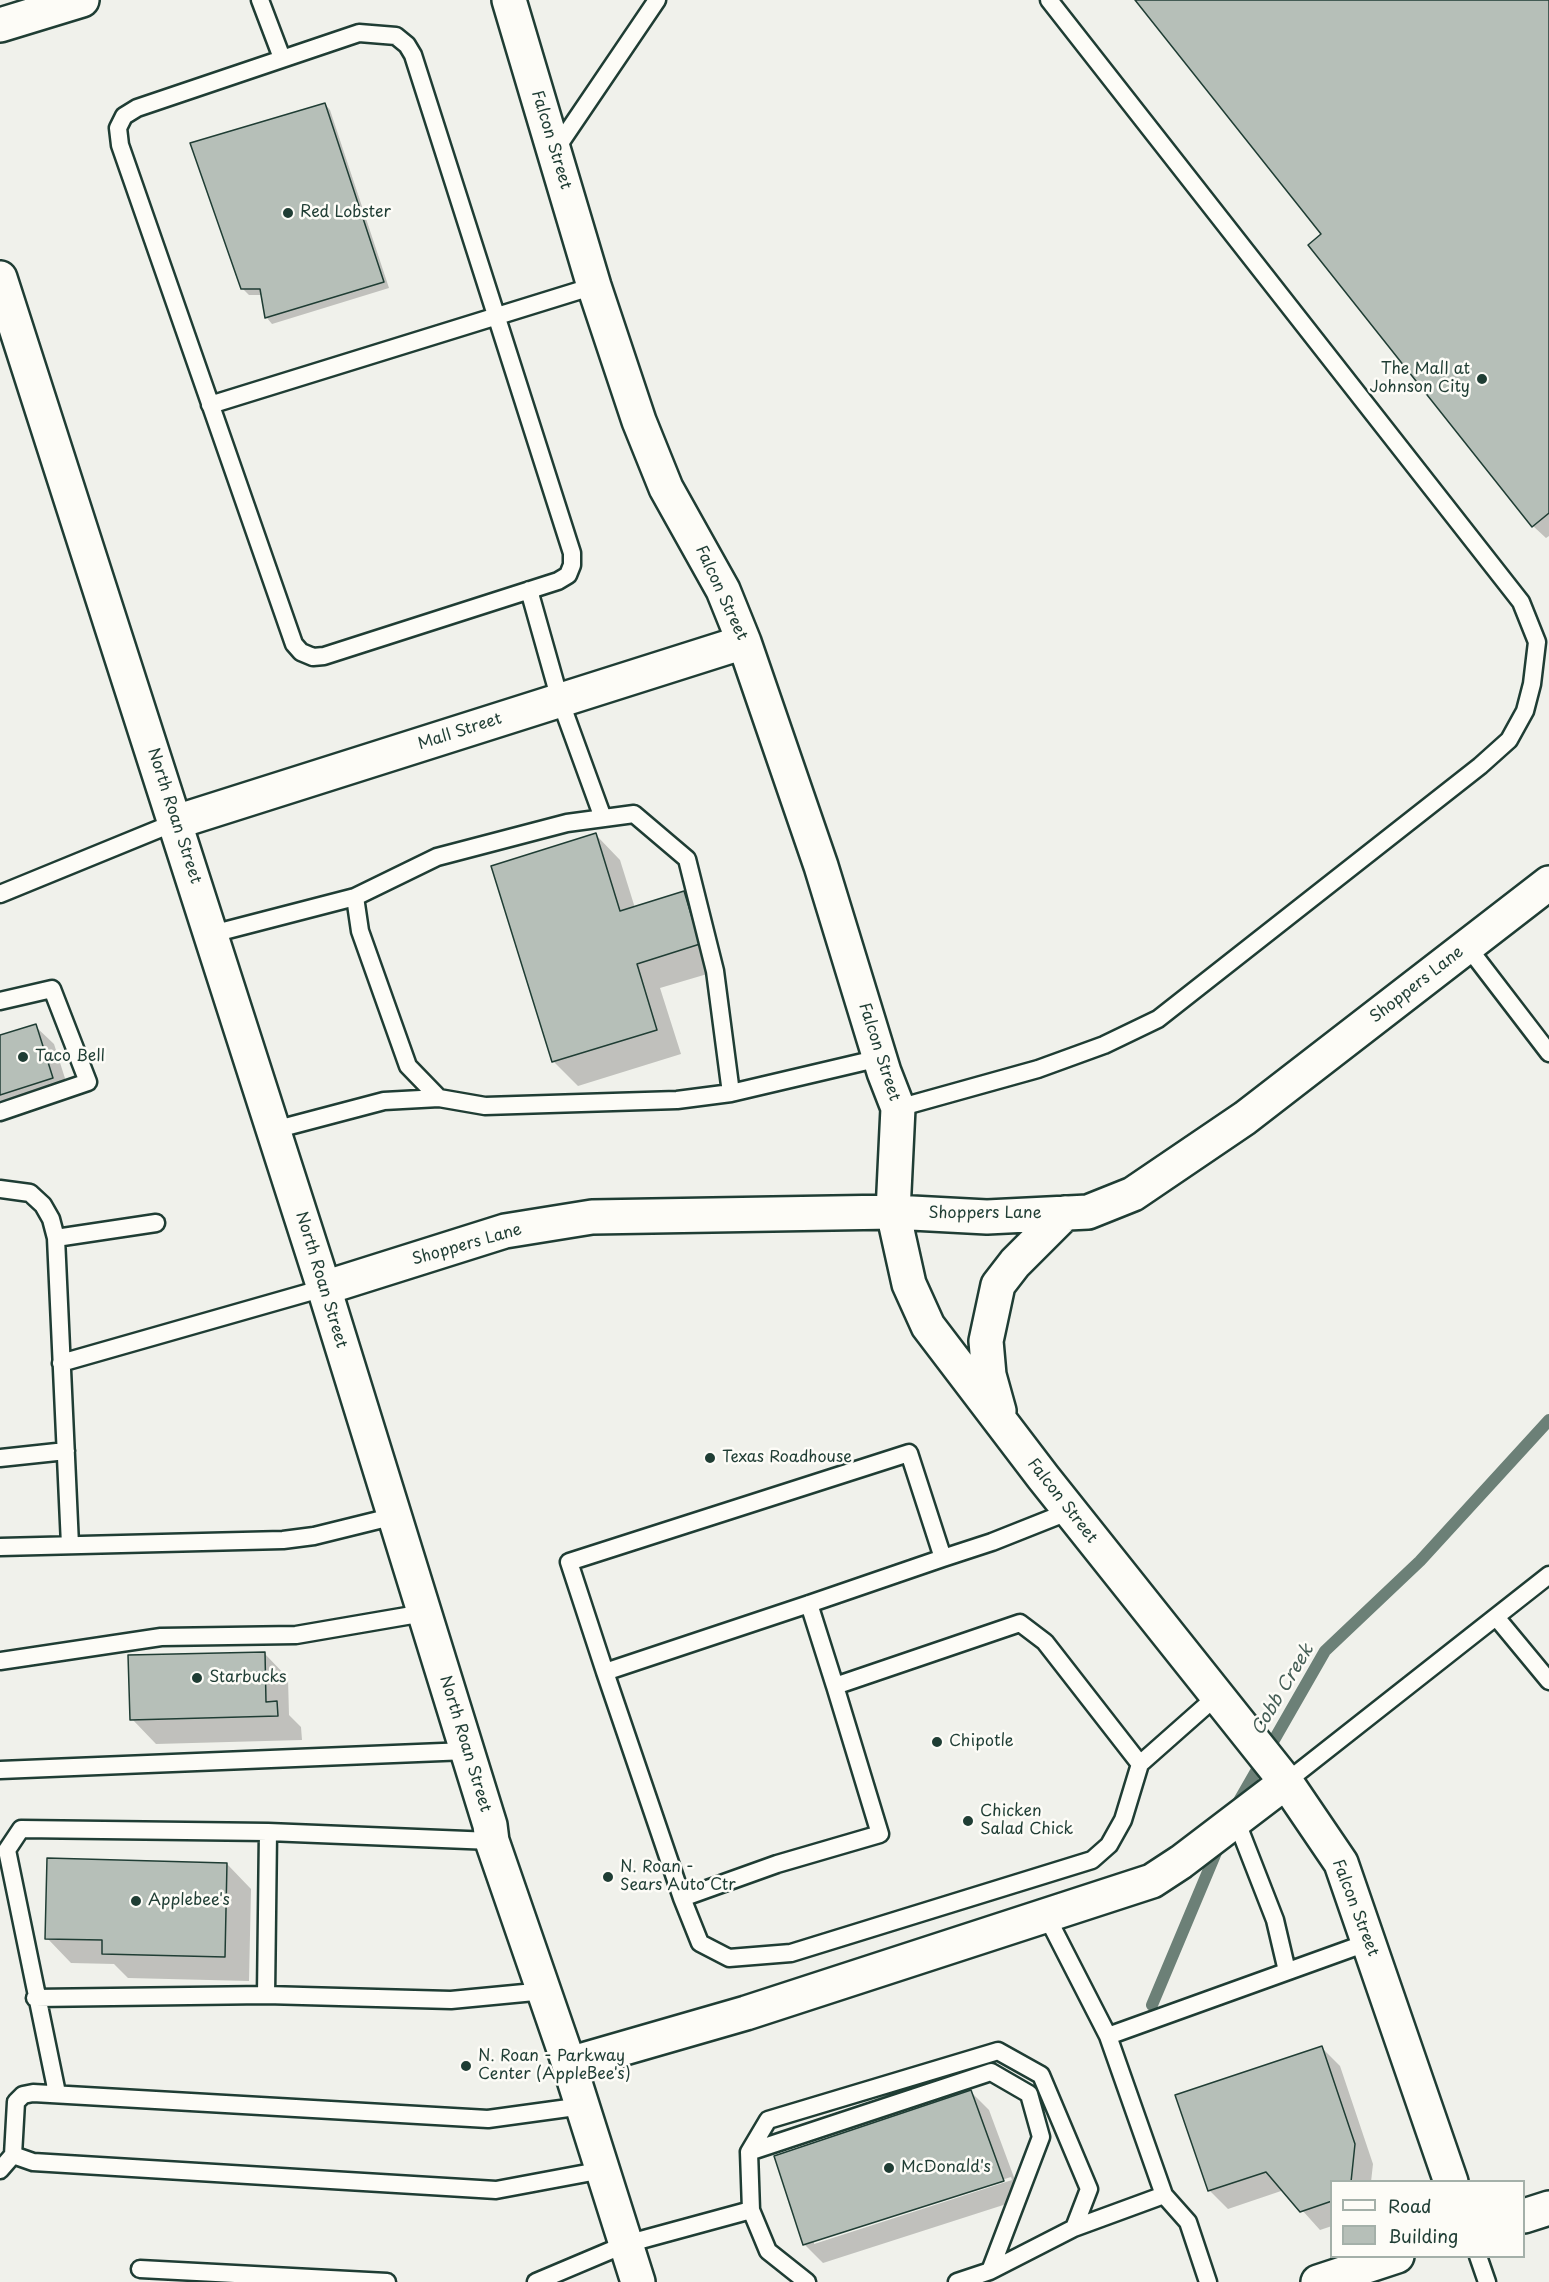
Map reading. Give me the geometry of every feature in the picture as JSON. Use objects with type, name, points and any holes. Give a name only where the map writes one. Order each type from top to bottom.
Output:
[{"type":"street","points":[[0,25],[82,0]]},
{"type":"street","name":"Falcon Street","points":[[507,3],[594,286],[639,422],[666,488],[723,590],[744,642],[821,866],[880,1058],[898,1108],[893,1212],[909,1284],[928,1326],[1002,1424],[1286,1782],[1341,1863],[1451,2180]]},
{"type":"street","name":"North Roan Street","points":[[0,278],[324,1288],[490,1825],[492,1841],[545,1991],[638,2282]]},
{"type":"street","name":"Mall Street","points":[[176,822],[744,642]]},
{"type":"street","name":"Shoppers Lane","points":[[324,1288],[505,1231],[592,1217],[893,1212],[987,1217],[1088,1212],[1133,1194],[1245,1118],[1549,883]]},
{"type":"street","points":[[1002,1424],[989,1375],[986,1341],[998,1285],[1015,1263],[1065,1213]]},
{"type":"street","points":[[569,2064],[746,2013],[1152,1881],[1286,1782]]},
{"type":"street","points":[[1525,2216],[1549,2208]]},
{"type":"street","points":[[1318,2282],[1391,2258]]},
{"type":"lane","points":[[260,0],[282,58]]},
{"type":"lane","points":[[554,152],[657,0]]},
{"type":"lane","points":[[898,1108],[1038,1069],[1104,1045],[1158,1019],[1480,766],[1509,740],[1525,711],[1532,684],[1537,642],[1521,602],[1049,0]]},
{"type":"lane","points":[[359,33],[396,36],[407,45],[413,55],[498,316],[572,553],[572,565],[567,575],[529,590],[324,656],[313,657],[301,652],[294,644],[120,146],[118,128],[124,116],[137,108],[359,33]]},
{"type":"lane","points":[[210,405],[594,286]]},
{"type":"lane","points":[[529,590],[560,700],[603,818]]},
{"type":"lane","points":[[212,934],[355,897],[437,857],[567,824],[634,814],[687,859],[715,971],[731,1093]]},
{"type":"lane","points":[[1,891],[176,822]]},
{"type":"lane","points":[[355,897],[360,932],[408,1066],[439,1098]]},
{"type":"lane","points":[[1467,946],[1549,1053]]},
{"type":"lane","points":[[0,1001],[52,989],[88,1082],[0,1112]]},
{"type":"lane","points":[[274,1130],[384,1101],[439,1098],[485,1106],[677,1100],[731,1093],[880,1058]]},
{"type":"lane","points":[[0,1189],[30,1193],[44,1205],[56,1238],[70,1545]]},
{"type":"lane","points":[[56,1238],[156,1223]]},
{"type":"lane","points":[[61,1363],[324,1288]]},
{"type":"lane","points":[[0,1458],[66,1451]]},
{"type":"lane","points":[[944,1558],[909,1453],[569,1562],[682,1898],[700,1943],[729,1958],[791,1953],[1092,1860],[1109,1845],[1123,1820],[1140,1764],[1218,1695]]},
{"type":"lane","points":[[605,1672],[944,1558],[1070,1510]]},
{"type":"lane","points":[[0,1547],[284,1540],[314,1536],[395,1516]]},
{"type":"lane","points":[[1286,1782],[1549,1575]]},
{"type":"lane","points":[[682,1898],[777,1864],[880,1834],[809,1604]]},
{"type":"lane","points":[[0,1661],[161,1637],[296,1635],[424,1613]]},
{"type":"lane","points":[[1496,1617],[1549,1681]]},
{"type":"lane","points":[[836,1686],[1020,1623],[1045,1642],[1140,1764]]},
{"type":"lane","points":[[0,1770],[467,1751]]},
{"type":"lane","points":[[1236,1820],[1275,1920],[1287,1971]]},
{"type":"lane","points":[[57,2093],[35,1998],[7,1850],[21,1829],[268,1832],[492,1841]]},
{"type":"lane","points":[[266,1995],[268,1832]]},
{"type":"lane","points":[[1046,1915],[1108,2036],[1164,2195],[1188,2222],[1208,2282]]},
{"type":"lane","points":[[1108,2036],[1369,1942]]},
{"type":"lane","points":[[35,1998],[266,1995],[451,2000],[545,1991]]},
{"type":"lane","points":[[807,2282],[768,2251],[752,2210],[749,2152],[768,2120],[998,2051],[1041,2075],[1089,2189],[1074,2228]]},
{"type":"lane","points":[[749,2152],[991,2072],[1029,2094],[1041,2137],[990,2271]]},
{"type":"lane","points":[[0,2170],[13,2155],[16,2102],[23,2095],[57,2093],[488,2119],[583,2106]]},
{"type":"lane","points":[[13,2155],[33,2162],[496,2190],[603,2170]]},
{"type":"lane","points":[[957,2282],[990,2271],[1074,2228],[1164,2195]]},
{"type":"lane","points":[[537,2282],[626,2244],[752,2210]]},
{"type":"lane","points":[[1479,2258],[1487,2282]]},
{"type":"lane","points":[[140,2269],[387,2282]]},
{"type":"building","name":"The Mall at Johnson City","points":[[1135,0],[1549,0],[1549,513],[1532,527],[1308,245],[1321,234]]},
{"type":"building","name":"Red Lobster","points":[[325,103],[384,282],[265,318],[260,289],[241,289],[190,143]]},
{"type":"building","points":[[596,833],[620,911],[684,891],[700,944],[637,964],[657,1030],[552,1062],[491,866]]},
{"type":"building","name":"Taco Bell","points":[[36,1024],[53,1078],[0,1095],[0,1035]]},
{"type":"building","name":"Starbucks","points":[[265,1652],[266,1702],[277,1701],[278,1716],[130,1720],[128,1655]]},
{"type":"building","name":"Applebee's","points":[[47,1858],[227,1863],[225,1957],[102,1954],[102,1940],[45,1939]]},
{"type":"building","points":[[1322,2046],[1355,2144],[1351,2180],[1330,2180],[1330,2202],[1300,2212],[1266,2172],[1208,2191],[1175,2095]]},
{"type":"building","name":"McDonald's","points":[[971,2090],[1004,2181],[803,2245],[774,2156]]},
{"type":"waterway","name":"Cobb Creek","points":[[1235,1808],[1325,1651],[1420,1561],[1549,1420]]},
{"type":"waterway","name":"Cobb Creek","points":[[1152,2005],[1220,1843]]},
{"type":"place","name":"Red Lobster","points":[[288,213]]},
{"type":"place","name":"The Mall at Johnson City","points":[[1482,379]]},
{"type":"place","name":"Taco Bell","points":[[23,1057]]},
{"type":"place","name":"Texas Roadhouse","points":[[710,1458]]},
{"type":"place","name":"Starbucks","points":[[197,1678]]},
{"type":"place","name":"Chipotle","points":[[937,1742]]},
{"type":"place","name":"Chicken Salad Chick","points":[[968,1821]]},
{"type":"place","name":"N. Roan - Sears Auto Ctr","points":[[608,1877]]},
{"type":"place","name":"Applebee's","points":[[136,1901]]},
{"type":"place","name":"N. Roan - Parkway Center (AppleBee's)","points":[[466,2066]]},
{"type":"place","name":"McDonald's","points":[[889,2168]]}]
